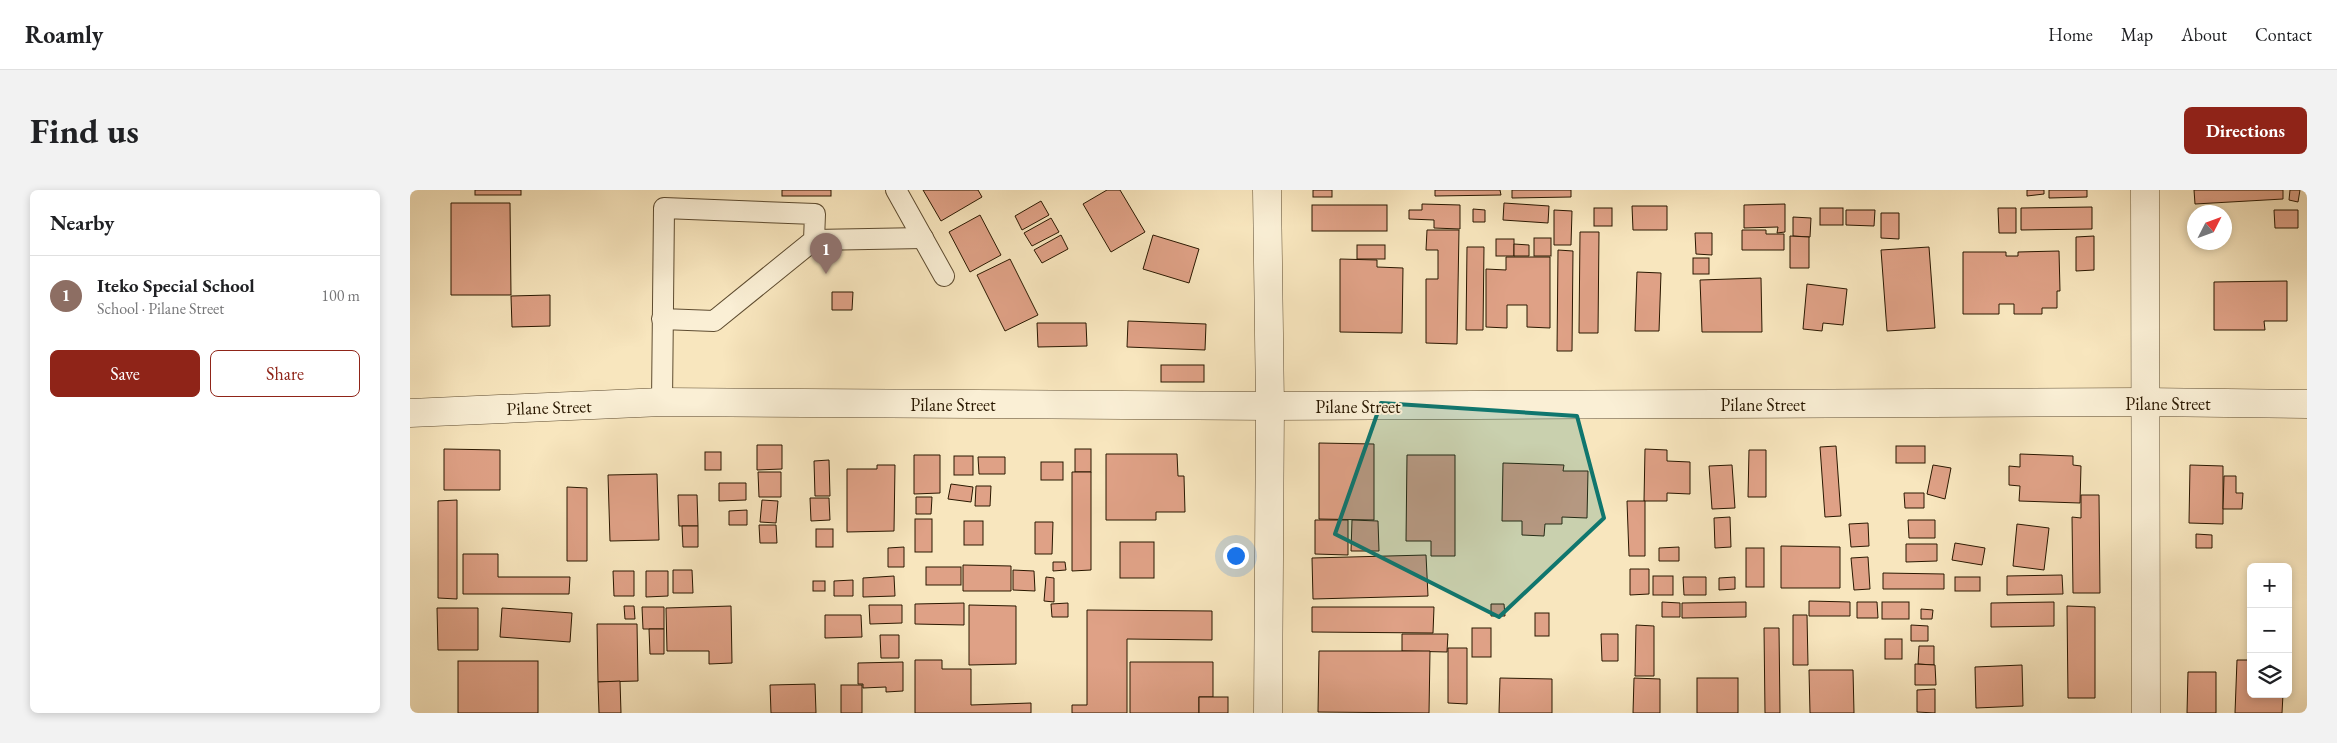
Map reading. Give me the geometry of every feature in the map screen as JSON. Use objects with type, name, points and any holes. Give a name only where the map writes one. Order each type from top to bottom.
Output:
[{"type":"street","points":[[1267,190],[1270,406],[1268,713]]},
{"type":"street","points":[[2145,190],[2146,713]]},
{"type":"street","name":"Pilane Street","points":[[410,413],[662,402],[1270,406],[2144,402],[2307,404]]},
{"type":"lane","points":[[896,190],[944,276]]},
{"type":"lane","points":[[662,402],[664,208],[815,214],[814,240]]},
{"type":"lane","points":[[662,319],[714,321],[814,240],[924,238]]},
{"type":"highlighted area","points":[[1381,403],[1577,416],[1604,518],[1499,617],[1335,534]]},
{"type":"building","points":[[475,190],[521,190],[521,195],[475,195]]},
{"type":"building","points":[[782,190],[831,190],[831,196],[782,196]]},
{"type":"building","points":[[923,190],[978,190],[982,197],[941,221]]},
{"type":"building","points":[[1107,190],[1120,190],[1145,232],[1111,252],[1083,204]]},
{"type":"building","points":[[1313,190],[1332,190],[1332,197],[1313,197]]},
{"type":"building","points":[[1435,190],[1500,190],[1501,195],[1435,196]]},
{"type":"building","points":[[1512,190],[1571,190],[1571,197],[1512,198]]},
{"type":"building","points":[[2027,190],[2044,190],[2044,194],[2027,196]]},
{"type":"building","points":[[2049,190],[2087,190],[2087,197],[2049,198]]},
{"type":"building","points":[[2194,190],[2283,190],[2283,199],[2195,204]]},
{"type":"building","points":[[2290,190],[2300,190],[2298,202],[2289,200]]},
{"type":"building","points":[[1041,201],[1049,215],[1022,230],[1015,216]]},
{"type":"building","points":[[451,203],[510,203],[511,295],[451,295]]},
{"type":"building","points":[[1504,203],[1549,206],[1548,223],[1503,220]]},
{"type":"building","points":[[1422,204],[1460,205],[1460,229],[1434,228],[1434,220],[1409,219],[1409,210],[1422,210]]},
{"type":"building","points":[[1785,204],[1785,232],[1777,233],[1778,227],[1744,228],[1744,205]]},
{"type":"building","points":[[1312,205],[1387,205],[1387,231],[1312,231]]},
{"type":"building","points":[[1632,206],[1667,206],[1667,230],[1633,230]]},
{"type":"building","points":[[2092,207],[2092,229],[2021,230],[2021,208]]},
{"type":"building","points":[[1594,208],[1612,208],[1612,226],[1594,226]]},
{"type":"building","points":[[1820,208],[1843,208],[1843,225],[1820,225]]},
{"type":"building","points":[[1998,208],[2016,208],[2016,233],[1999,233]]},
{"type":"building","points":[[1473,209],[1485,210],[1485,222],[1473,222]]},
{"type":"building","points":[[1554,210],[1572,211],[1571,245],[1554,245]]},
{"type":"building","points":[[1846,210],[1875,210],[1874,226],[1846,225]]},
{"type":"building","points":[[2274,210],[2298,210],[2298,228],[2275,228]]},
{"type":"building","points":[[1881,213],[1899,213],[1899,239],[1881,238]]},
{"type":"building","points":[[980,215],[1001,255],[970,272],[949,232]]},
{"type":"building","points":[[1793,217],[1811,218],[1810,237],[1793,236]]},
{"type":"building","points":[[1051,218],[1059,232],[1032,246],[1024,233]]},
{"type":"building","points":[[1427,230],[1459,230],[1457,344],[1426,343],[1426,279],[1438,279],[1438,250],[1426,250]]},
{"type":"building","points":[[1742,230],[1766,230],[1766,234],[1784,234],[1784,250],[1742,250]]},
{"type":"building","points":[[1580,232],[1599,232],[1598,333],[1579,333]]},
{"type":"building","points":[[1695,233],[1712,233],[1712,255],[1696,254]]},
{"type":"building","points":[[1061,235],[1068,249],[1042,263],[1034,250]]},
{"type":"building","points":[[1153,235],[1199,249],[1189,283],[1143,269]]},
{"type":"building","points":[[1790,236],[1809,237],[1809,268],[1790,268]]},
{"type":"building","points":[[2094,236],[2094,270],[2076,271],[2076,237]]},
{"type":"building","points":[[1534,238],[1551,238],[1551,256],[1534,256]]},
{"type":"building","points":[[1496,239],[1514,239],[1514,256],[1496,256]]},
{"type":"building","points":[[1514,244],[1529,245],[1529,256],[1514,256]]},
{"type":"building","points":[[1357,245],[1385,245],[1385,259],[1357,259]]},
{"type":"building","points":[[1467,247],[1484,247],[1483,330],[1466,330]]},
{"type":"building","points":[[1929,247],[1935,328],[1887,331],[1881,250]]},
{"type":"building","points":[[1558,250],[1573,251],[1572,351],[1557,351]]},
{"type":"building","points":[[2059,251],[2060,291],[2057,291],[2057,308],[2042,308],[2042,314],[2014,314],[2014,304],[1999,304],[1999,314],[1963,314],[1963,252],[2006,252],[2006,256],[2018,256],[2018,252]]},
{"type":"building","points":[[1506,257],[1550,257],[1550,328],[1527,327],[1527,305],[1507,305],[1507,328],[1486,327],[1486,269],[1506,270]]},
{"type":"building","points":[[1693,258],[1709,258],[1709,274],[1693,274]]},
{"type":"building","points":[[1010,259],[1038,315],[1005,331],[977,275]]},
{"type":"building","points":[[1340,259],[1377,260],[1377,267],[1403,268],[1402,333],[1340,332]]},
{"type":"building","points":[[1637,272],[1661,273],[1659,331],[1635,331]]},
{"type":"building","points":[[1761,278],[1762,332],[1702,332],[1700,280]]},
{"type":"building","points":[[2287,281],[2287,321],[2264,321],[2265,330],[2214,330],[2214,282]]},
{"type":"building","points":[[1807,284],[1847,289],[1843,325],[1823,323],[1822,331],[1803,329]]},
{"type":"building","points":[[832,292],[853,292],[852,310],[832,310]]},
{"type":"building","points":[[550,295],[550,326],[512,327],[511,296]]},
{"type":"building","points":[[1128,321],[1206,324],[1205,350],[1127,347]]},
{"type":"building","points":[[1037,323],[1086,323],[1087,346],[1038,347]]},
{"type":"building","points":[[1161,365],[1204,365],[1204,382],[1161,382]]},
{"type":"building","points":[[1319,443],[1374,444],[1374,520],[1319,519]]},
{"type":"building","points":[[757,445],[782,445],[782,469],[757,470]]},
{"type":"building","points":[[1836,446],[1841,516],[1825,517],[1820,447]]},
{"type":"building","points":[[1896,446],[1925,446],[1925,463],[1896,463]]},
{"type":"building","points":[[444,449],[500,450],[500,490],[444,490]]},
{"type":"building","points":[[1075,449],[1091,449],[1091,472],[1075,472]]},
{"type":"building","points":[[1645,449],[1667,450],[1667,461],[1690,462],[1690,494],[1667,493],[1667,501],[1644,501]]},
{"type":"building","points":[[1749,450],[1766,450],[1766,497],[1748,497]]},
{"type":"building","points":[[705,452],[721,452],[721,470],[705,470]]},
{"type":"building","points":[[1106,454],[1177,454],[1178,476],[1184,476],[1185,512],[1156,512],[1156,520],[1106,520]]},
{"type":"building","points":[[2020,454],[2073,456],[2073,465],[2081,466],[2080,503],[2019,501],[2020,486],[2009,485],[2009,466],[2020,467]]},
{"type":"building","points":[[914,455],[940,455],[940,493],[914,494]]},
{"type":"building","points":[[1407,455],[1455,455],[1455,556],[1431,556],[1431,541],[1406,541]]},
{"type":"building","points":[[954,456],[973,456],[973,475],[954,475]]},
{"type":"building","points":[[978,457],[1005,457],[1005,474],[979,474]]},
{"type":"building","points":[[829,460],[830,496],[815,496],[814,461]]},
{"type":"building","points":[[1041,462],[1063,462],[1063,480],[1041,480]]},
{"type":"building","points":[[1503,463],[1564,465],[1563,471],[1588,471],[1587,518],[1562,517],[1562,524],[1545,524],[1544,536],[1522,535],[1522,521],[1502,521]]},
{"type":"building","points":[[877,465],[895,465],[894,531],[847,532],[847,469],[877,469]]},
{"type":"building","points":[[1732,465],[1735,508],[1712,509],[1709,466]]},
{"type":"building","points":[[1933,465],[1951,468],[1945,499],[1927,494]]},
{"type":"building","points":[[2190,465],[2223,466],[2223,524],[2189,523]]},
{"type":"building","points":[[758,472],[781,472],[781,497],[759,497]]},
{"type":"building","points":[[1072,472],[1091,472],[1091,570],[1072,571]]},
{"type":"building","points":[[657,474],[659,540],[610,541],[608,475]]},
{"type":"building","points":[[2224,476],[2236,476],[2236,493],[2243,493],[2242,509],[2223,509]]},
{"type":"building","points":[[719,483],[746,483],[746,500],[719,501]]},
{"type":"building","points":[[951,484],[973,487],[971,502],[948,499]]},
{"type":"building","points":[[976,486],[991,486],[990,506],[975,506]]},
{"type":"building","points":[[567,487],[587,488],[587,561],[567,561]]},
{"type":"building","points":[[1904,493],[1924,493],[1924,508],[1905,508]]},
{"type":"building","points":[[678,495],[697,495],[698,526],[679,526]]},
{"type":"building","points":[[2081,495],[2099,495],[2100,593],[2073,593],[2072,517],[2081,518]]},
{"type":"building","points":[[916,497],[932,497],[931,514],[916,514]]},
{"type":"building","points":[[810,498],[829,498],[830,520],[811,521]]},
{"type":"building","points":[[457,500],[457,599],[438,598],[438,501]]},
{"type":"building","points":[[762,500],[778,501],[776,523],[760,522]]},
{"type":"building","points":[[1627,501],[1645,501],[1645,556],[1629,556]]},
{"type":"building","points":[[747,510],[747,525],[729,525],[729,511]]},
{"type":"building","points":[[1730,517],[1731,547],[1715,548],[1714,518]]},
{"type":"building","points":[[915,519],[932,519],[932,552],[915,552]]},
{"type":"building","points":[[1315,520],[1348,520],[1348,555],[1315,554]]},
{"type":"building","points":[[1352,520],[1378,521],[1379,551],[1351,551]]},
{"type":"building","points":[[1908,520],[1935,520],[1935,538],[1909,538]]},
{"type":"building","points":[[964,521],[983,521],[983,545],[964,545]]},
{"type":"building","points":[[1035,522],[1053,522],[1052,554],[1035,554]]},
{"type":"building","points":[[1868,523],[1869,546],[1851,547],[1849,524]]},
{"type":"building","points":[[2017,524],[2049,528],[2044,570],[2013,566]]},
{"type":"building","points":[[759,525],[776,525],[777,543],[760,543]]},
{"type":"building","points":[[682,526],[698,526],[698,547],[683,547]]},
{"type":"building","points":[[816,529],[833,529],[833,547],[816,547]]},
{"type":"building","points":[[2196,534],[2212,535],[2212,548],[2196,548]]},
{"type":"building","points":[[1120,542],[1154,542],[1154,578],[1120,578]]},
{"type":"building","points":[[1955,543],[1985,548],[1982,565],[1952,560]]},
{"type":"building","points":[[1906,544],[1937,544],[1937,561],[1906,562]]},
{"type":"building","points":[[1781,546],[1840,547],[1840,588],[1781,588]]},
{"type":"building","points":[[904,547],[904,567],[888,567],[888,548]]},
{"type":"building","points":[[1679,547],[1679,561],[1659,561],[1659,548]]},
{"type":"building","points":[[1746,548],[1764,548],[1764,587],[1746,587]]},
{"type":"building","points":[[463,554],[498,554],[498,577],[570,577],[569,594],[463,594]]},
{"type":"building","points":[[1426,555],[1428,596],[1313,599],[1312,558]]},
{"type":"building","points":[[1868,557],[1870,589],[1854,590],[1851,558]]},
{"type":"building","points":[[1053,562],[1065,562],[1066,570],[1053,571]]},
{"type":"building","points":[[963,565],[1011,566],[1011,591],[963,591]]},
{"type":"building","points":[[926,567],[961,567],[961,585],[926,585]]},
{"type":"building","points":[[1630,569],[1649,569],[1649,594],[1630,595]]},
{"type":"building","points":[[673,570],[692,570],[693,593],[673,593]]},
{"type":"building","points":[[1013,570],[1034,571],[1035,591],[1013,590]]},
{"type":"building","points":[[613,571],[634,571],[634,596],[614,596]]},
{"type":"building","points":[[646,571],[668,571],[668,596],[646,597]]},
{"type":"building","points":[[1883,573],[1944,574],[1944,589],[1883,589]]},
{"type":"building","points":[[2062,575],[2063,594],[2007,595],[2007,576]]},
{"type":"building","points":[[894,576],[895,596],[863,597],[863,578]]},
{"type":"building","points":[[1653,576],[1673,576],[1673,595],[1653,595]]},
{"type":"building","points":[[1046,577],[1054,578],[1054,602],[1044,601]]},
{"type":"building","points":[[1683,577],[1706,577],[1706,595],[1684,595]]},
{"type":"building","points":[[1735,577],[1735,589],[1719,590],[1719,578]]},
{"type":"building","points":[[1955,577],[1980,577],[1980,591],[1955,591]]},
{"type":"building","points":[[853,580],[853,596],[834,596],[834,581]]},
{"type":"building","points":[[813,581],[825,581],[825,591],[813,591]]},
{"type":"building","points":[[1809,601],[1850,602],[1850,616],[1809,616]]},
{"type":"building","points":[[1662,602],[1680,603],[1680,617],[1662,617]]},
{"type":"building","points":[[1746,602],[1746,617],[1682,618],[1682,603]]},
{"type":"building","points":[[1857,602],[1877,602],[1878,618],[1857,618]]},
{"type":"building","points":[[1882,602],[1909,602],[1909,619],[1882,619]]},
{"type":"building","points":[[2054,602],[2054,626],[1991,627],[1991,603]]},
{"type":"building","points":[[964,603],[964,625],[915,624],[915,604]]},
{"type":"building","points":[[1068,603],[1068,617],[1052,617],[1051,604]]},
{"type":"building","points":[[1491,604],[1504,604],[1505,616],[1491,616]]},
{"type":"building","points":[[869,605],[902,605],[902,623],[870,624]]},
{"type":"building","points":[[969,605],[1016,606],[1016,664],[969,665]]},
{"type":"building","points":[[624,606],[634,606],[635,619],[625,619]]},
{"type":"building","points":[[731,606],[732,663],[709,664],[709,651],[667,651],[666,608]]},
{"type":"building","points":[[2067,606],[2095,607],[2095,698],[2068,698]]},
{"type":"building","points":[[642,607],[664,607],[664,629],[643,629]]},
{"type":"building","points":[[1312,607],[1434,607],[1433,633],[1312,632]]},
{"type":"building","points":[[437,608],[478,608],[478,650],[438,650]]},
{"type":"building","points":[[502,608],[572,613],[570,642],[500,637]]},
{"type":"building","points":[[1921,609],[1933,610],[1932,619],[1921,619]]},
{"type":"building","points":[[1087,610],[1212,611],[1212,640],[1127,639],[1127,713],[1072,713],[1072,705],[1087,705]]},
{"type":"building","points":[[1535,613],[1549,613],[1549,636],[1535,636]]},
{"type":"building","points":[[825,615],[861,615],[862,637],[825,638]]},
{"type":"building","points":[[1793,615],[1807,615],[1808,665],[1793,665]]},
{"type":"building","points":[[597,624],[637,624],[638,681],[598,682]]},
{"type":"building","points":[[1636,625],[1654,626],[1654,676],[1635,676]]},
{"type":"building","points":[[1911,625],[1928,626],[1928,641],[1911,641]]},
{"type":"building","points":[[1472,628],[1491,628],[1491,657],[1472,657]]},
{"type":"building","points":[[1764,628],[1779,628],[1780,713],[1765,713]]},
{"type":"building","points":[[649,629],[664,629],[664,654],[650,654]]},
{"type":"building","points":[[1402,634],[1448,634],[1447,652],[1402,651]]},
{"type":"building","points":[[1601,634],[1618,634],[1618,661],[1602,661]]},
{"type":"building","points":[[880,635],[899,635],[899,658],[881,658]]},
{"type":"building","points":[[1885,639],[1902,639],[1902,659],[1885,659]]},
{"type":"building","points":[[1919,646],[1934,646],[1934,665],[1918,664]]},
{"type":"building","points":[[1448,648],[1467,648],[1467,704],[1448,703]]},
{"type":"building","points":[[1319,651],[1430,651],[1429,713],[1318,712]]},
{"type":"building","points":[[915,660],[942,660],[942,669],[971,669],[971,705],[1031,703],[1031,713],[915,713]]},
{"type":"building","points":[[2237,660],[2247,660],[2247,698],[2283,698],[2282,713],[2235,713]]},
{"type":"building","points":[[458,661],[538,661],[538,713],[458,713]]},
{"type":"building","points":[[903,662],[903,691],[886,692],[886,687],[863,688],[863,684],[858,684],[858,663]]},
{"type":"building","points":[[1130,662],[1213,662],[1213,697],[1199,697],[1199,713],[1130,713]]},
{"type":"building","points":[[1915,664],[1935,665],[1936,685],[1915,685]]},
{"type":"building","points":[[2022,665],[2023,706],[1976,708],[1975,667]]},
{"type":"building","points":[[1809,670],[1853,670],[1854,713],[1810,713]]},
{"type":"building","points":[[2188,672],[2216,672],[2216,713],[2187,713]]},
{"type":"building","points":[[1500,678],[1552,679],[1552,713],[1499,713]]},
{"type":"building","points":[[1634,678],[1660,679],[1660,713],[1633,713]]},
{"type":"building","points":[[1697,678],[1738,678],[1738,713],[1697,713]]},
{"type":"building","points":[[620,681],[621,713],[599,713],[598,682]]},
{"type":"building","points":[[815,684],[816,713],[771,713],[770,685]]},
{"type":"building","points":[[841,685],[862,685],[862,713],[841,713]]},
{"type":"building","points":[[1935,689],[1935,713],[1917,712],[1917,690]]},
{"type":"building","points":[[1199,697],[1228,697],[1228,713],[1199,713]]},
{"type":"place","name":"Iteko Special School","points":[[826,274]]}]
